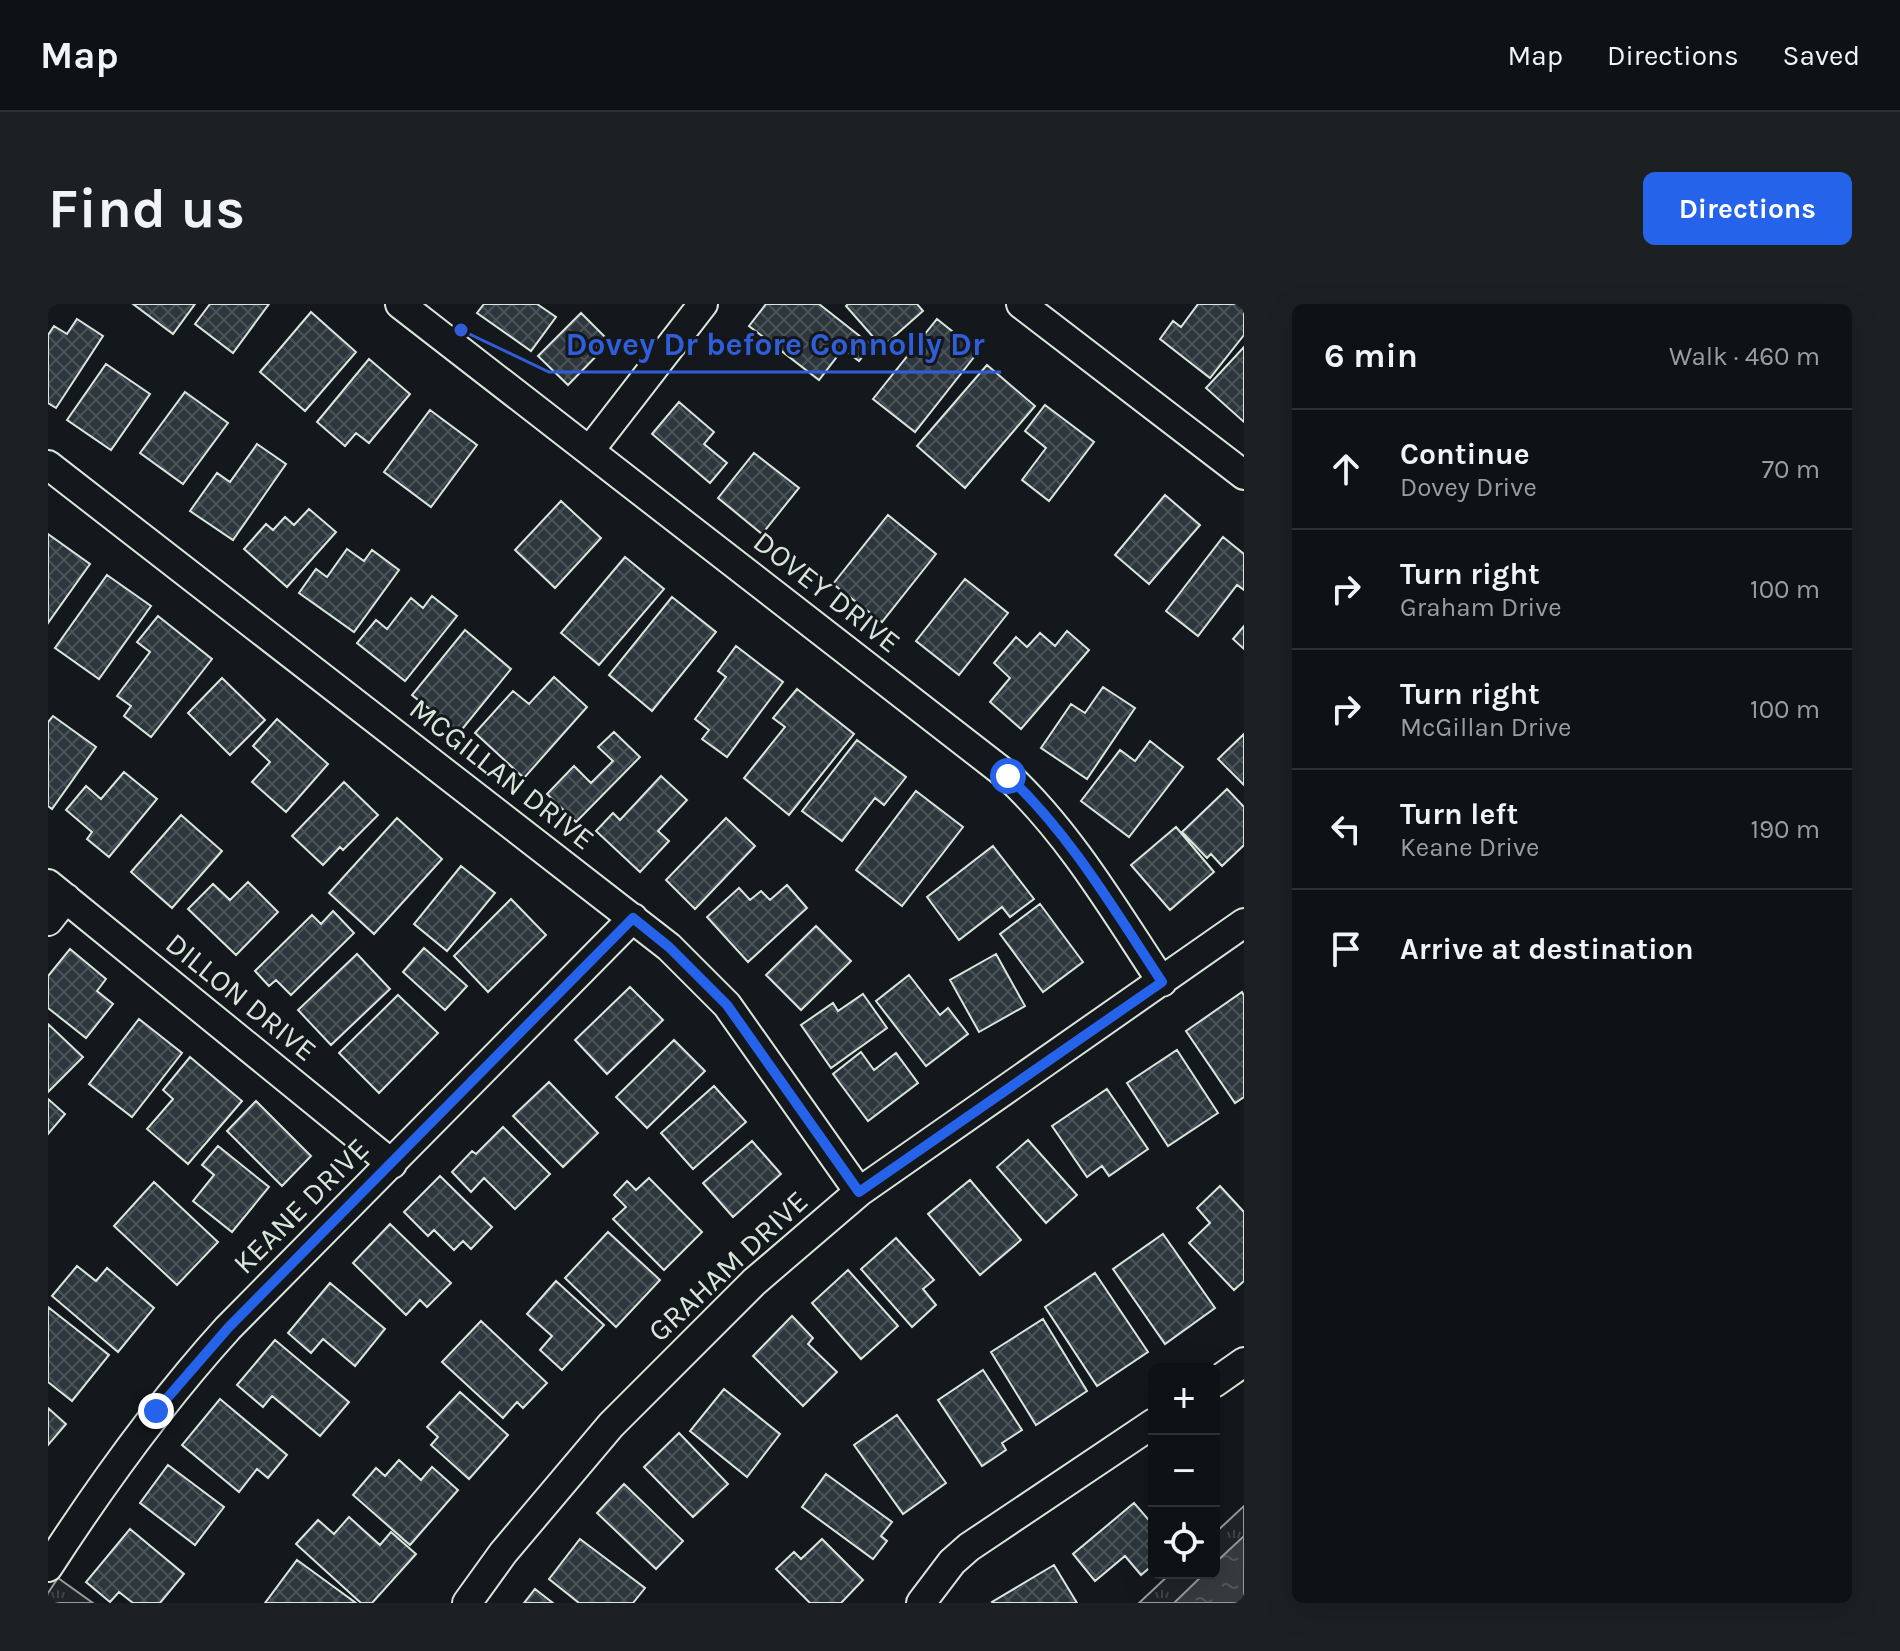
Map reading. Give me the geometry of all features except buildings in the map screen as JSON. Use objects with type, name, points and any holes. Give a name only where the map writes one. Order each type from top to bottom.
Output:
[{"type":"street","name":"DOVEY DRIVE","points":[[400,304],[1008,776],[1056,828],[1162,982]]},
{"type":"street","points":[[590,450],[703,304]]},
{"type":"street","points":[[1021,304],[1244,475]]},
{"type":"street","name":"MCGILLAN DRIVE","points":[[48,465],[669,947],[727,1005],[859,1192]]},
{"type":"street","points":[[48,921],[57,891]]},
{"type":"street","name":"DILLON DRIVE","points":[[57,891],[392,1164]]},
{"type":"street","name":"KEANE DRIVE","points":[[48,1567],[123,1454],[190,1370],[633,918]]},
{"type":"street","name":"GRAHAM DRIVE","points":[[467,1603],[503,1553],[611,1425],[754,1282],[859,1192],[1244,923]]},
{"type":"street","points":[[1220,1379],[1244,1362]]},
{"type":"street","points":[[921,1603],[952,1562],[969,1547],[1148,1427]]},
{"type":"green space","points":[[1244,1506],[1244,1603],[1139,1603],[1165,1579],[1220,1579],[1220,1528]]},
{"type":"green space","points":[[58,1578],[93,1603],[48,1603],[48,1593]]},
{"type":"water","points":[[1244,1536],[1244,1603],[1174,1603],[1199,1579],[1220,1579],[1220,1558]]},
{"type":"place","name":"Dovey Dr before Connolly Dr","points":[[461,330]]},
{"type":"route","points":[[156,1411],[228,1328],[633,918],[669,947],[727,1005],[859,1192],[1162,982],[1056,828],[1008,776]]}]
